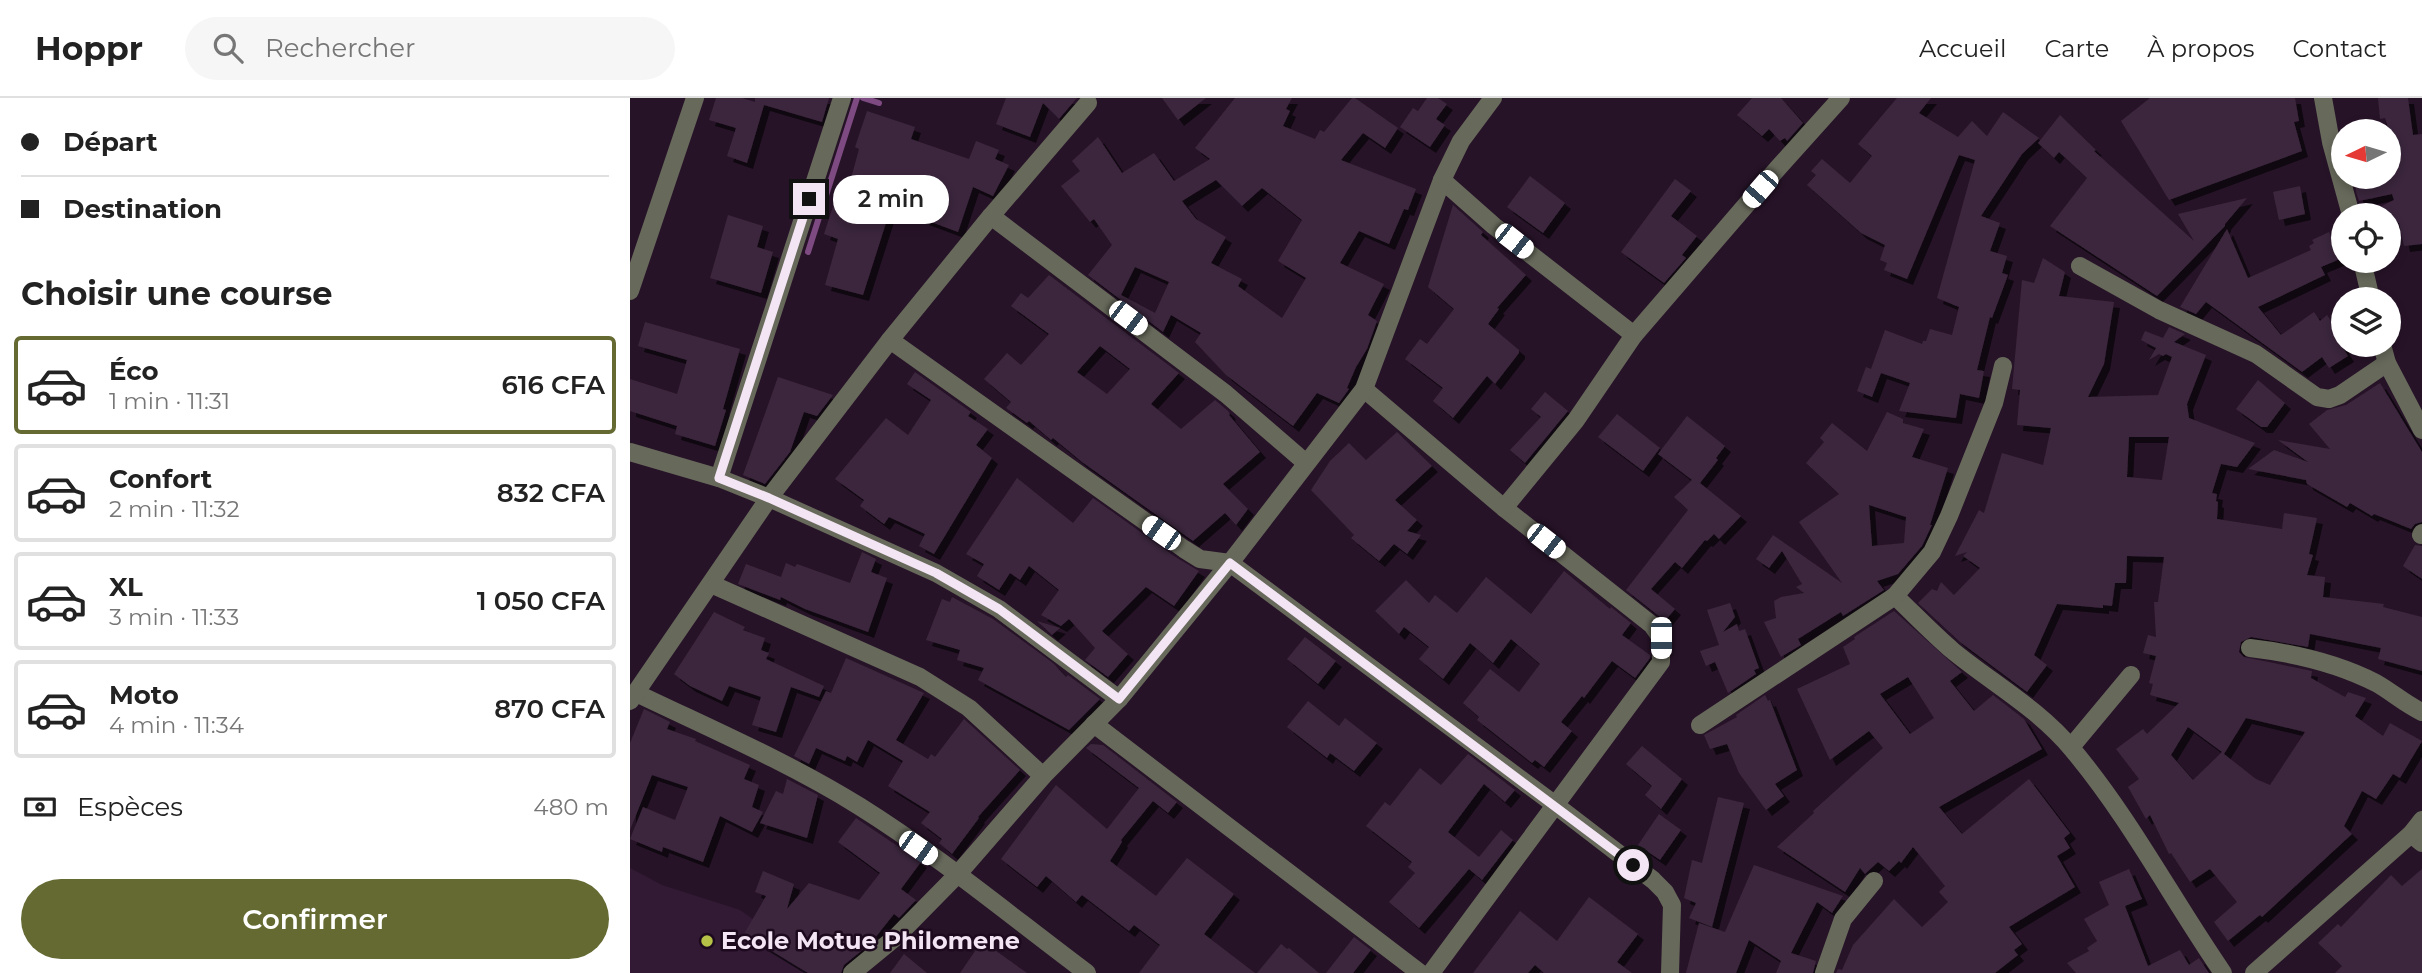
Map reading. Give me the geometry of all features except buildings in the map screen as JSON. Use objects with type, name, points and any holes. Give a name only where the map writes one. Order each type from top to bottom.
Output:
[{"type":"street","points":[[630,291],[695,98]]},
{"type":"street","points":[[719,478],[842,98]]},
{"type":"street","points":[[852,973],[897,936],[957,875],[1043,776],[1119,699],[1230,563],[1364,388],[1442,180],[1461,141],[1493,98]]},
{"type":"street","points":[[1504,508],[1576,420],[1634,335],[1841,98]]},
{"type":"street","points":[[2323,98],[2331,142],[2348,203]]},
{"type":"street","points":[[1087,973],[957,875],[839,795],[797,771],[633,697],[769,498],[890,340],[1088,103]]},
{"type":"street","points":[[1442,180],[1493,226],[1634,335]]},
{"type":"street","points":[[991,216],[1226,394],[1306,463]]},
{"type":"street","points":[[2080,266],[2159,310],[2256,354],[2317,397],[2329,399],[2340,395],[2387,363]]},
{"type":"street","points":[[890,340],[1184,549],[1200,559],[1230,563],[1554,804],[1665,892],[1672,905],[1670,973]]},
{"type":"street","points":[[2385,357],[2422,430]]},
{"type":"street","points":[[1700,725],[1895,596],[1932,552],[1949,516],[1994,403],[2003,366]]},
{"type":"street","points":[[1364,388],[1504,508],[1652,625],[1661,638],[1661,662],[1431,973]]},
{"type":"street","points":[[630,452],[719,478],[936,573],[999,609],[1119,699]]},
{"type":"street","points":[[711,584],[920,677],[969,708],[1043,776]]},
{"type":"street","points":[[1895,596],[1951,649],[2039,716],[2071,747],[2138,838],[2223,973]]},
{"type":"street","points":[[2250,648],[2325,662],[2375,683],[2422,712]]},
{"type":"street","points":[[2071,747],[2131,675]]},
{"type":"street","points":[[1094,724],[1420,973]]},
{"type":"street","points":[[2254,973],[2418,832]]},
{"type":"street","points":[[1824,973],[1843,919],[1874,881]]},
{"type":"shaded area","name":"Ecole Motue Philomene","points":[[630,868],[662,885],[740,910],[829,973],[630,973]]},
{"type":"waterway","points":[[808,252],[857,98]]},
{"type":"waterway","points":[[863,98],[879,103]]},
{"type":"place","name":"Ecole Motue Philomene","points":[[707,941]]},
{"type":"route","points":[[809,199],[719,478],[936,573],[999,609],[1119,699],[1230,563],[1633,865]]}]
